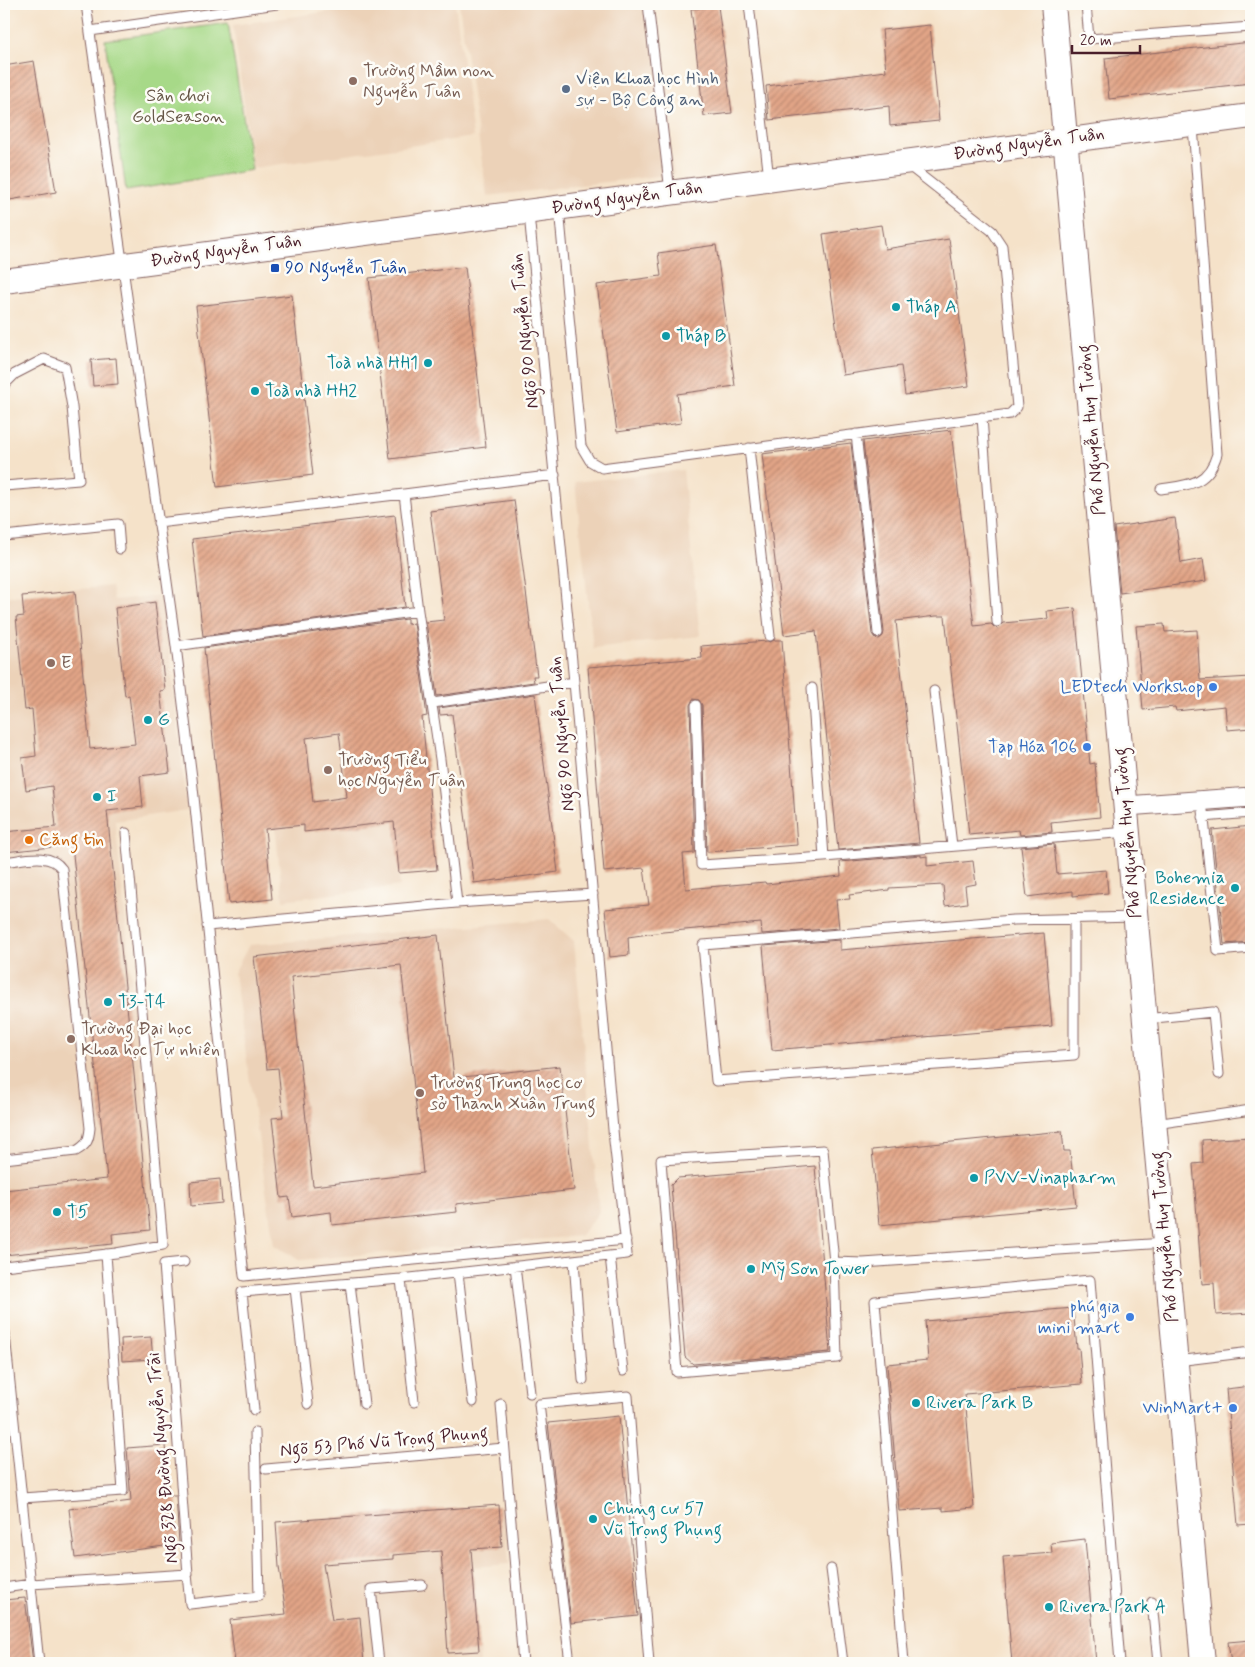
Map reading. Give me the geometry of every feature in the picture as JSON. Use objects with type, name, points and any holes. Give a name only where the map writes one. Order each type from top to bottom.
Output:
[{"type":"street","name":"Phố Nguyễn Huy Tưởng","points":[[1053,4],[1203,1663]]},
{"type":"street","name":"Đường Nguyễn Tuân","points":[[4,281],[1251,116]]},
{"type":"street","points":[[1126,806],[1203,809],[1251,797]]},
{"type":"lane","points":[[86,4],[176,646],[192,778],[244,1276],[626,1240]]},
{"type":"lane","points":[[90,31],[277,4]]},
{"type":"lane","points":[[648,4],[670,192]]},
{"type":"lane","points":[[749,4],[769,179]]},
{"type":"lane","points":[[1086,4],[1090,39],[1251,27]]},
{"type":"lane","points":[[1161,489],[1192,485],[1205,475],[1214,464],[1217,454],[1193,123]]},
{"type":"lane","points":[[558,207],[581,446],[590,461],[602,468],[1010,414],[1017,407],[1002,246],[992,231],[903,161]]},
{"type":"lane","name":"Ngõ 90 Nguyễn Tuân","points":[[529,211],[555,474],[614,1141],[626,1240],[627,1254],[610,1256]]},
{"type":"lane","points":[[4,385],[16,374],[44,359],[65,367],[72,407],[79,480],[4,486]]},
{"type":"lane","points":[[982,417],[997,622]]},
{"type":"lane","points":[[856,434],[878,633]]},
{"type":"lane","points":[[749,448],[770,636]]},
{"type":"lane","points":[[158,523],[555,474]]},
{"type":"lane","points":[[404,494],[418,611],[433,703],[457,903]]},
{"type":"lane","points":[[4,536],[118,524],[120,549]]},
{"type":"lane","points":[[176,646],[418,611]]},
{"type":"lane","points":[[433,703],[574,682]]},
{"type":"lane","points":[[812,688],[824,857]]},
{"type":"lane","points":[[934,691],[952,846]]},
{"type":"lane","points":[[696,705],[701,864],[824,857],[1128,832]]},
{"type":"lane","points":[[1251,813],[1203,809],[1218,951],[1251,948]]},
{"type":"lane","points":[[4,1266],[163,1245],[126,833]]},
{"type":"lane","points":[[4,862],[42,858],[52,859],[62,869],[90,1128],[89,1138],[85,1146],[76,1150],[4,1159]]},
{"type":"lane","points":[[207,926],[457,903],[593,894]]},
{"type":"lane","points":[[1074,920],[1074,1055],[716,1082],[703,945],[1013,920],[1136,917]]},
{"type":"lane","points":[[1145,1019],[1213,1012],[1219,1074]]},
{"type":"lane","points":[[1155,1124],[1251,1110]]},
{"type":"lane","points":[[823,1150],[834,1262],[837,1358],[677,1372],[661,1160],[823,1150]]},
{"type":"lane","points":[[834,1262],[863,1263],[1165,1243]]},
{"type":"lane","points":[[22,1498],[123,1491],[106,1254]]},
{"type":"lane","points":[[254,1410],[242,1292],[401,1279],[610,1256],[623,1371]]},
{"type":"lane","points":[[574,1261],[583,1380]]},
{"type":"lane","name":"Ngõ 328 Đường Nguyễn Trãi","points":[[4,1588],[31,1584],[188,1574],[164,1264],[184,1262]]},
{"type":"lane","points":[[515,1266],[530,1393]]},
{"type":"lane","points":[[458,1273],[473,1402]]},
{"type":"lane","points":[[401,1279],[414,1402]]},
{"type":"lane","points":[[904,1663],[875,1301],[1090,1280],[1120,1663]]},
{"type":"lane","points":[[350,1283],[364,1404]]},
{"type":"lane","points":[[295,1288],[308,1404]]},
{"type":"lane","points":[[4,1325],[39,1663]]},
{"type":"lane","points":[[1176,1361],[1251,1352]]},
{"type":"lane","points":[[570,1663],[539,1404],[628,1396],[649,1663]]},
{"type":"lane","name":"Ngõ 53 Phố Vũ Trọng Phụng","points":[[501,1404],[523,1663]]},
{"type":"lane","points":[[187,1574],[190,1604],[259,1596],[255,1432]]},
{"type":"lane","name":"Ngõ 53 Phố Vũ Trọng Phụng","points":[[266,1469],[504,1448]]},
{"type":"lane","points":[[831,1569],[842,1663]]},
{"type":"lane","points":[[379,1663],[371,1589],[422,1585]]},
{"type":"lane","points":[[1152,1602],[1158,1663]]},
{"type":"shaded area","name":"Trường Mầm non Nguyễn Tuân","points":[[382,4],[455,4],[473,137],[253,168],[233,25]]},
{"type":"shaded area","name":"Viện Khoa học Hình sự - Bộ Công an","points":[[459,4],[649,4],[674,174],[487,196]]},
{"type":"shaded area","points":[[683,470],[700,636],[593,648],[575,482]]},
{"type":"shaded area","points":[[111,586],[114,600],[163,595],[187,810],[115,821],[159,1245],[4,1262],[4,597]]},
{"type":"shaded area","name":"Trường Tiểu học Nguyễn Tuân","points":[[378,683],[400,886],[283,900],[263,711]]},
{"type":"shaded area","name":"Trường Trung học cơ sở Thanh Xuân Trung","points":[[549,919],[574,941],[599,1212],[580,1236],[299,1260],[274,1245],[234,973],[249,945]]},
{"type":"shaded area","points":[[505,1505],[509,1564],[473,1567],[480,1663],[290,1663],[276,1522]]},
{"type":"green space","name":"Sân chơi GoldSeason","points":[[228,23],[252,170],[126,191],[105,40]]},
{"type":"building","points":[[718,6],[732,113],[704,116],[691,9]]},
{"type":"building","points":[[930,25],[939,121],[890,126],[889,106],[769,120],[766,86],[886,71],[882,30]]},
{"type":"building","points":[[1251,42],[1251,83],[1109,99],[1105,58]]},
{"type":"building","points":[[34,61],[56,192],[4,201],[4,66]]},
{"type":"building","name":"Tháp A","points":[[881,225],[885,249],[949,239],[969,386],[905,395],[901,366],[843,375],[823,234]]},
{"type":"building","name":"Tháp B","points":[[716,245],[735,386],[677,394],[681,423],[617,432],[597,285],[661,276],[658,253]]},
{"type":"building","name":"Toà nhà HH1","points":[[465,267],[486,447],[390,459],[369,278]]},
{"type":"building","name":"Toà nhà HH2","points":[[292,295],[313,475],[217,487],[196,306]]},
{"type":"building","points":[[116,358],[118,384],[93,386],[91,360]]},
{"type":"building","points":[[951,430],[974,626],[991,624],[998,628],[1003,623],[1048,619],[1047,611],[1075,608],[1090,764],[1095,763],[1100,817],[1051,822],[1052,832],[1020,835],[1019,830],[969,835],[945,616],[896,621],[919,843],[838,850],[816,631],[784,635],[762,454],[851,443],[872,634],[875,638],[879,639],[883,636],[884,632],[863,441]]},
{"type":"building","points":[[514,500],[537,676],[533,676],[534,682],[437,696],[426,622],[444,620],[430,511]]},
{"type":"building","points":[[395,515],[405,607],[203,636],[192,539]]},
{"type":"building","points":[[1175,518],[1181,563],[1203,559],[1206,581],[1120,593],[1114,527]]},
{"type":"building","points":[[75,591],[90,749],[135,744],[129,695],[125,696],[115,608],[155,602],[165,690],[160,691],[170,772],[140,776],[143,807],[107,811],[150,1230],[112,1234],[113,1244],[4,1255],[4,1190],[107,1179],[72,845],[4,852],[4,832],[56,827],[52,786],[26,790],[22,758],[36,756],[32,709],[25,710],[16,617],[24,616],[22,596]]},
{"type":"building","points":[[407,619],[407,624],[414,623],[427,716],[422,717],[437,870],[399,873],[394,822],[304,832],[304,825],[265,829],[272,899],[229,904],[204,648]],"holes":[[[339,733],[347,797],[313,802],[306,738]]]},
{"type":"building","points":[[1164,624],[1165,632],[1197,630],[1200,680],[1251,677],[1251,728],[1227,730],[1225,706],[1176,711],[1175,707],[1143,710],[1136,626]]},
{"type":"building","points":[[782,640],[797,845],[707,852],[702,705],[699,700],[693,699],[690,705],[694,853],[683,854],[686,889],[765,882],[766,884],[841,876],[840,862],[921,855],[921,857],[927,856],[927,866],[973,861],[976,884],[965,886],[967,903],[945,906],[943,885],[889,888],[889,890],[849,895],[850,899],[836,900],[839,928],[762,934],[761,923],[663,932],[628,937],[629,955],[610,957],[605,909],[649,905],[644,868],[604,872],[588,667],[702,658],[701,646],[770,642]]},
{"type":"building","points":[[535,694],[558,872],[474,883],[452,714],[440,715],[439,708]]},
{"type":"building","name":"Bohemia Residence","points":[[1251,826],[1251,942],[1224,944],[1212,830]]},
{"type":"building","points":[[1054,844],[1057,874],[1106,870],[1108,893],[1073,896],[1073,891],[1027,897],[1021,847]]},
{"type":"building","points":[[1044,933],[1052,1026],[772,1050],[763,946],[840,940],[840,950]]},
{"type":"building","points":[[438,935],[454,1078],[560,1066],[574,1190],[456,1204],[457,1212],[332,1225],[331,1212],[292,1217],[289,1197],[281,1198],[272,1118],[283,1117],[278,1068],[267,1069],[254,957]],"holes":[[[401,965],[423,1173],[313,1186],[291,977]]]},
{"type":"building","name":"PVV-Vinapharm","points":[[1062,1131],[1064,1151],[1070,1151],[1076,1206],[879,1225],[872,1150]]},
{"type":"building","points":[[1251,1137],[1251,1313],[1216,1315],[1214,1283],[1202,1284],[1193,1164],[1203,1163],[1202,1140]]},
{"type":"building","name":"Mỹ Sơn Tower","points":[[815,1166],[830,1352],[693,1364],[685,1357],[671,1185],[678,1178]]},
{"type":"building","points":[[220,1179],[222,1203],[191,1206],[190,1182]]},
{"type":"building","name":"Rivera Park B","points":[[1073,1308],[1082,1384],[965,1394],[974,1508],[943,1511],[943,1508],[899,1511],[887,1364],[928,1360],[925,1321]]},
{"type":"building","points":[[151,1337],[153,1359],[122,1361],[121,1339]]},
{"type":"building","points":[[1251,1386],[1251,1524],[1238,1525],[1226,1389]]},
{"type":"building","name":"Chung cư 57 Vũ Trọng Phụng","points":[[619,1416],[638,1616],[571,1623],[548,1423]]},
{"type":"building","points":[[165,1445],[169,1495],[176,1495],[179,1544],[75,1558],[69,1509],[131,1501],[127,1448]]},
{"type":"building","points":[[499,1505],[502,1547],[471,1549],[479,1651],[448,1653],[441,1551],[393,1555],[393,1559],[323,1564],[332,1620],[360,1617],[364,1663],[235,1663],[230,1620],[286,1614],[279,1567],[276,1522]]},
{"type":"building","name":"Rivera Park A","points":[[1085,1539],[1096,1663],[1012,1663],[1003,1557],[1052,1553],[1051,1543]]},
{"type":"building","points":[[25,1598],[33,1663],[4,1663],[4,1600]]},
{"type":"building","points":[[1251,1640],[1251,1663],[1231,1663],[1228,1642]]},
{"type":"place","name":"Trường Mầm non Nguyễn Tuân","points":[[353,81]]},
{"type":"place","name":"Viện Khoa học Hình sự - Bộ Công an","points":[[566,89]]},
{"type":"place","name":"90 Nguyễn Tuân","points":[[275,268]]},
{"type":"place","name":"Tháp A","points":[[896,307]]},
{"type":"place","name":"Tháp B","points":[[666,336]]},
{"type":"place","name":"Toà nhà HH1","points":[[428,363]]},
{"type":"place","name":"Toà nhà HH2","points":[[255,391]]},
{"type":"place","name":"E","points":[[51,663]]},
{"type":"place","name":"LEDtech Workshop","points":[[1213,687]]},
{"type":"place","name":"G","points":[[148,720]]},
{"type":"place","name":"Tạp Hóa 106","points":[[1087,747]]},
{"type":"place","name":"Trường Tiểu học Nguyễn Tuân","points":[[328,770]]},
{"type":"place","name":"I","points":[[97,797]]},
{"type":"place","name":"Căng tin","points":[[29,840]]},
{"type":"place","name":"Bohemia Residence","points":[[1235,888]]},
{"type":"place","name":"T3-T4","points":[[108,1002]]},
{"type":"place","name":"Trường Đại học Khoa học Tự nhiên","points":[[71,1039]]},
{"type":"place","name":"Trường Trung học cơ sở Thanh Xuân Trung","points":[[420,1093]]},
{"type":"place","name":"PVV-Vinapharm","points":[[974,1178]]},
{"type":"place","name":"T5","points":[[57,1212]]},
{"type":"place","name":"Mỹ Sơn Tower","points":[[751,1269]]},
{"type":"place","name":"phú gia mini mart","points":[[1130,1317]]},
{"type":"place","name":"Rivera Park B","points":[[916,1403]]},
{"type":"place","name":"WinMart+","points":[[1233,1408]]},
{"type":"place","name":"Chung cư 57 Vũ Trọng Phụng","points":[[593,1519]]},
{"type":"place","name":"Rivera Park A","points":[[1049,1607]]}]
